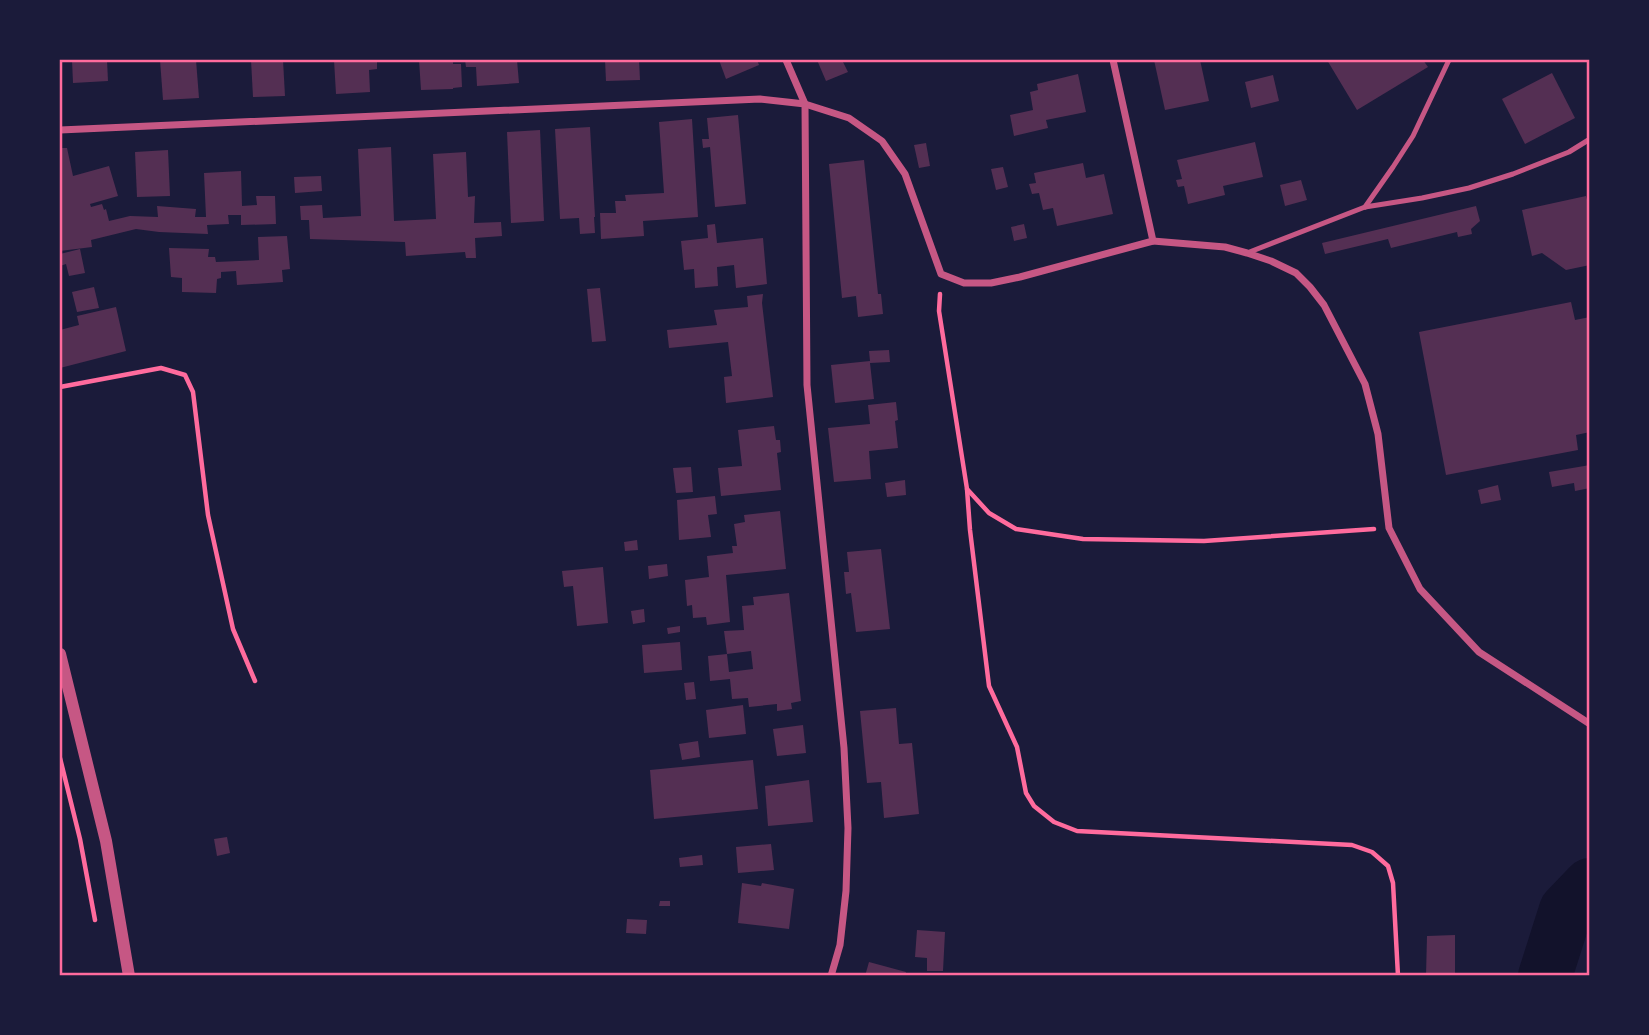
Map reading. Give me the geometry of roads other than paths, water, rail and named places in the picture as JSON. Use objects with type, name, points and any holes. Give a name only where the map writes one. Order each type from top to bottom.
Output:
[{"type":"street","points":[[786,60],[805,104],[807,385],[844,748],[848,828],[846,891],[840,945],[831,975]]},
{"type":"street","points":[[1113,60],[1153,241]]},
{"type":"street","points":[[60,130],[760,99],[805,104],[849,118],[882,141],[905,174],[941,274],[964,283],[991,283],[1020,277],[1153,241],[1225,247],[1271,261],[1296,273],[1324,305],[1364,384],[1378,434],[1389,528],[1420,589],[1479,652],[1590,724]]},
{"type":"street","points":[[60,654],[106,841],[129,975]]},
{"type":"lane","points":[[1365,207],[1413,136],[1448,60]]},
{"type":"lane","points":[[1247,253],[1365,207],[1469,188],[1513,174],[1569,152],[1590,139]]},
{"type":"waterway","points":[[1545,976],[1566,910],[1590,885]]}]
